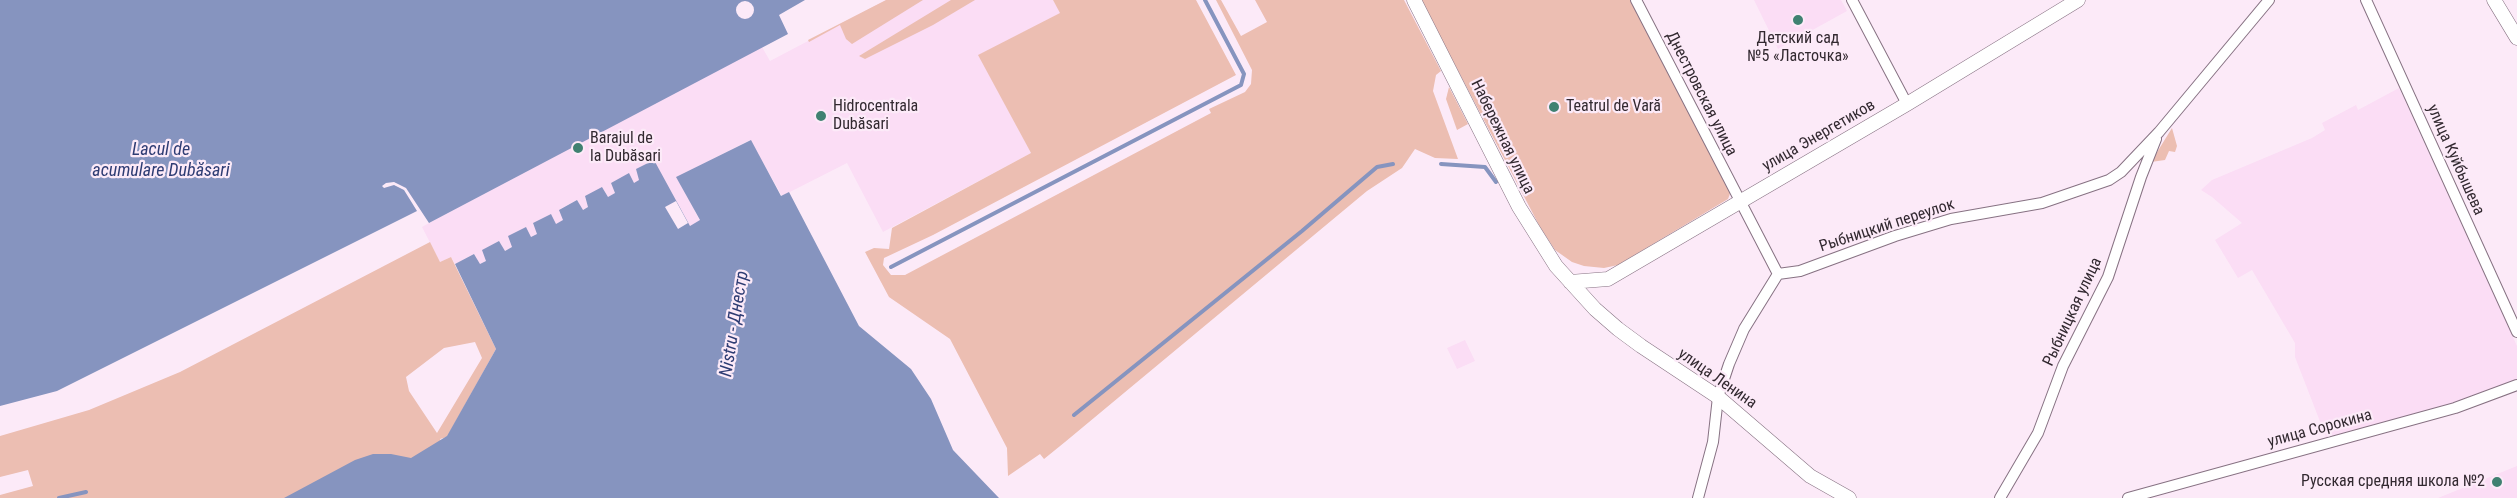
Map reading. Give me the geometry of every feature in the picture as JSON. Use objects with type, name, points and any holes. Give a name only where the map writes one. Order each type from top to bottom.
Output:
[{"type":"street","name":"Набережная улица","points":[[1414,0],[1519,207],[1541,246],[1570,282]]},
{"type":"street","name":"Днестровская улица","points":[[1636,0],[1778,274]]},
{"type":"street","points":[[1851,0],[1907,104]]},
{"type":"street","name":"улица Энергетиков","points":[[1570,282],[1608,279],[1907,104],[2062,4],[2078,0]]},
{"type":"street","name":"Рыбницкий переулок","points":[[1778,274],[1800,272],[1895,236],[1951,219],[2042,203],[2109,180],[2121,172],[2159,132],[2269,0]]},
{"type":"street","name":"улица Куйбышева","points":[[2366,0],[2517,333]]},
{"type":"street","points":[[2494,0],[2517,38]]},
{"type":"street","name":"Рыбницкая улица","points":[[2000,498],[2038,433],[2063,366],[2108,277],[2141,177],[2159,132]]},
{"type":"street","points":[[1698,498],[1713,442],[1718,397],[1729,364],[1744,329],[1778,274]]},
{"type":"street","name":"улица Ленина","points":[[1570,282],[1617,329],[1718,397],[1810,476],[1849,498]]},
{"type":"street","name":"улица Сорокина","points":[[2128,498],[2455,408],[2517,385]]},
{"type":"shaded area","name":"Hidrocentrala Dubăsari","points":[[886,0],[1053,0],[1061,13],[979,55],[1031,153],[883,232],[847,163],[782,196],[750,140],[677,177],[700,221],[690,226],[676,201],[637,169],[640,180],[634,183],[611,183],[615,193],[608,197],[602,187],[585,197],[588,207],[582,210],[577,200],[560,209],[564,220],[556,224],[533,224],[538,234],[531,237],[509,236],[512,247],[504,251],[499,241],[483,250],[486,261],[480,264],[474,254],[455,264],[451,257],[440,262],[422,227],[762,47],[770,61]]},
{"type":"shaded area","points":[[886,0],[923,0],[852,44],[846,39],[840,25],[809,42],[808,40]]},
{"type":"shaded area","points":[[951,0],[975,0],[933,25],[865,59],[859,56]]},
{"type":"shaded area","points":[[1053,0],[1196,0],[1236,75],[933,235],[884,258],[883,265],[891,275],[905,275],[1211,113],[1209,109],[1245,92],[1251,84],[1252,70],[1216,0],[1221,0],[1241,36],[1267,22],[1255,0],[1404,0],[1441,71],[1436,75],[1433,91],[1458,159],[1435,158],[1415,149],[1402,168],[1367,191],[1044,459],[1040,454],[1008,476],[1007,448],[950,339],[889,297],[865,252],[874,248],[889,249],[892,228],[1031,153],[978,55],[1060,13]]},
{"type":"shaded area","points":[[1421,0],[1630,0],[1731,191],[1728,199],[1618,265],[1604,268],[1572,262],[1555,250],[1540,227]]},
{"type":"shaded area","name":"Детский сад №5 «Ласточка»","points":[[1754,0],[1841,0],[1847,11],[1778,49]]},
{"type":"shaded area","points":[[1449,87],[1468,124],[1457,130],[1446,99]]},
{"type":"shaded area","points":[[2399,88],[2517,346],[2517,381],[2458,403],[2326,437],[2295,357],[2295,343],[2252,270],[2238,278],[2215,240],[2242,223],[2201,190],[2212,180],[2312,138],[2325,130],[2322,123],[2356,105],[2358,110]]},
{"type":"shaded area","points":[[2172,128],[2177,146],[2175,152],[2169,151],[2165,160],[2151,162]]},
{"type":"shaded area","points":[[430,242],[440,262],[451,257],[496,349],[447,437],[440,439],[472,498],[0,498],[0,495],[33,486],[28,470],[0,477],[0,436],[89,410],[180,372]],"holes":[[[475,342],[482,358],[437,433],[409,391],[406,377],[444,348]]]},
{"type":"shaded area","points":[[1465,340],[1475,361],[1457,369],[1447,348]]},
{"type":"shaded area","name":"Русская средняя школа №2","points":[[2517,466],[2517,498],[2438,498]]},
{"type":"water","name":"Lacul de acumulare Dubăsari","points":[[0,0],[805,0],[779,15],[788,34],[429,223],[406,188],[394,182],[386,183],[382,186],[384,188],[394,185],[404,190],[417,211],[57,391],[0,406]]},
{"type":"water","name":"Nistru - Днестр","points":[[751,140],[781,196],[789,192],[859,326],[911,369],[931,399],[953,450],[999,498],[284,498],[355,460],[373,454],[391,454],[411,458],[447,436],[496,349],[455,264],[474,254],[480,264],[486,261],[482,250],[499,241],[505,251],[512,247],[508,236],[526,227],[531,237],[537,234],[533,223],[551,214],[556,224],[563,220],[559,210],[577,200],[583,210],[588,207],[585,196],[602,187],[608,197],[615,193],[611,183],[629,173],[634,183],[639,180],[636,169],[654,160],[690,226],[700,220],[676,177]]},
{"type":"pier","points":[[745,1],[751,4],[754,10],[751,16],[745,19],[739,16],[736,10],[739,4]]},
{"type":"pier","points":[[676,201],[688,223],[678,229],[665,207]]},
{"type":"waterway","points":[[891,267],[1241,85],[1244,74],[1205,0]]},
{"type":"waterway","points":[[1074,415],[1302,231],[1377,167],[1393,164]]},
{"type":"waterway","points":[[1441,164],[1485,167],[1496,182]]},
{"type":"waterway","points":[[59,498],[86,492]]},
{"type":"place","name":"Детский сад №5 «Ласточка»","points":[[1798,20]]},
{"type":"place","name":"Teatrul de Vară","points":[[1554,107]]},
{"type":"place","name":"Hidrocentrala Dubăsari","points":[[821,116]]},
{"type":"place","name":"Barajul de la Dubăsari","points":[[578,148]]},
{"type":"place","name":"Русская средняя школа №2","points":[[2497,482]]}]
